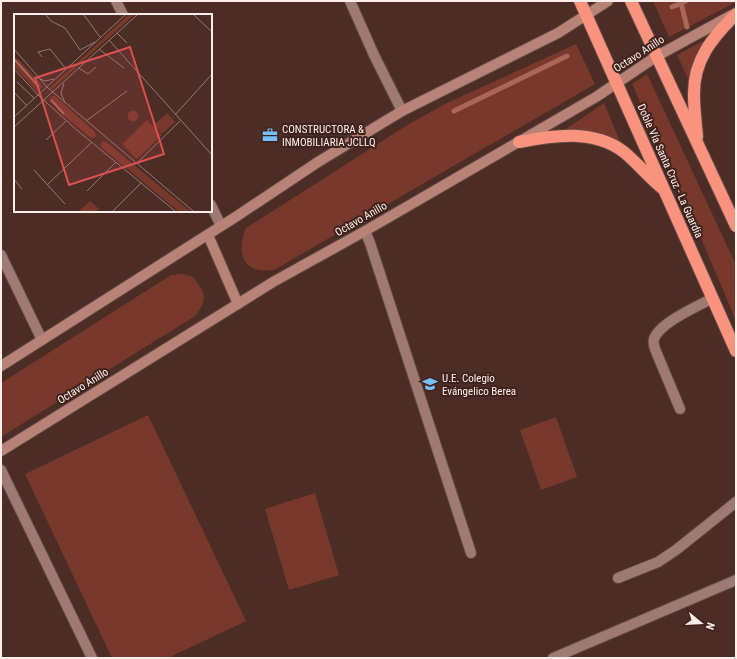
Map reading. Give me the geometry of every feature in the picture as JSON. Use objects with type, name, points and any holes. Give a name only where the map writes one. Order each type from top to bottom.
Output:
[{"type":"highway","name":"Doble Vía Santa Cruz - La Guardia","points":[[580,1],[618,83],[736,351]]},
{"type":"highway","points":[[631,1],[698,146],[735,220]]},
{"type":"highway","points":[[698,146],[694,96],[695,78],[700,60],[708,45],[736,13]]},
{"type":"highway","points":[[519,142],[551,136],[583,136],[606,142],[623,152],[667,193]]},
{"type":"main road","points":[[1,366],[208,235],[318,162],[402,111],[558,33],[608,1]]},
{"type":"main road","name":"Octavo Anillo","points":[[1,451],[273,282],[519,142],[596,97],[657,56],[736,13]]},
{"type":"main road","points":[[208,235],[238,304]]},
{"type":"street","points":[[116,1],[122,14]]},
{"type":"street","points":[[350,1],[374,56],[402,111]]},
{"type":"street","points":[[212,207],[221,226]]},
{"type":"street","points":[[364,231],[370,243],[471,553]]},
{"type":"street","points":[[1,255],[42,340]]},
{"type":"street","points":[[680,408],[655,349],[653,340],[659,330],[688,311],[713,298]]},
{"type":"street","points":[[1,470],[92,658]]},
{"type":"street","points":[[618,578],[658,562],[676,550],[736,502]]},
{"type":"street","points":[[553,658],[736,580]]},
{"type":"shaded area","points":[[653,1],[736,1],[736,2],[669,37]]},
{"type":"shaded area","points":[[705,40],[695,59],[690,83],[677,55]]},
{"type":"shaded area","points":[[576,44],[595,84],[274,270],[258,270],[251,267],[247,263],[241,247],[246,228],[409,124],[447,103]]},
{"type":"shaded area","points":[[647,74],[736,265],[736,321],[696,226],[632,84]]},
{"type":"shaded area","points":[[604,103],[621,144],[594,132],[579,130],[563,131]]},
{"type":"shaded area","points":[[183,274],[193,277],[203,292],[204,301],[195,316],[1,437],[1,383],[171,275]]},
{"type":"shaded area","points":[[148,415],[246,621],[168,658],[112,658],[25,474]]},
{"type":"shaded area","points":[[556,417],[577,477],[541,490],[520,430]]},
{"type":"shaded area","points":[[315,493],[339,575],[289,590],[265,509]]},
{"type":"waterway","points":[[672,7],[686,1]]},
{"type":"waterway","points":[[681,3],[687,27]]},
{"type":"waterway","points":[[454,111],[567,56]]},
{"type":"place","name":"CONSTRUCTORA & INMOBILIARIA JCLLQ","points":[[270,135]]},
{"type":"place","name":"U.E. Colegio Evángelico Berea","points":[[430,384]]}]
